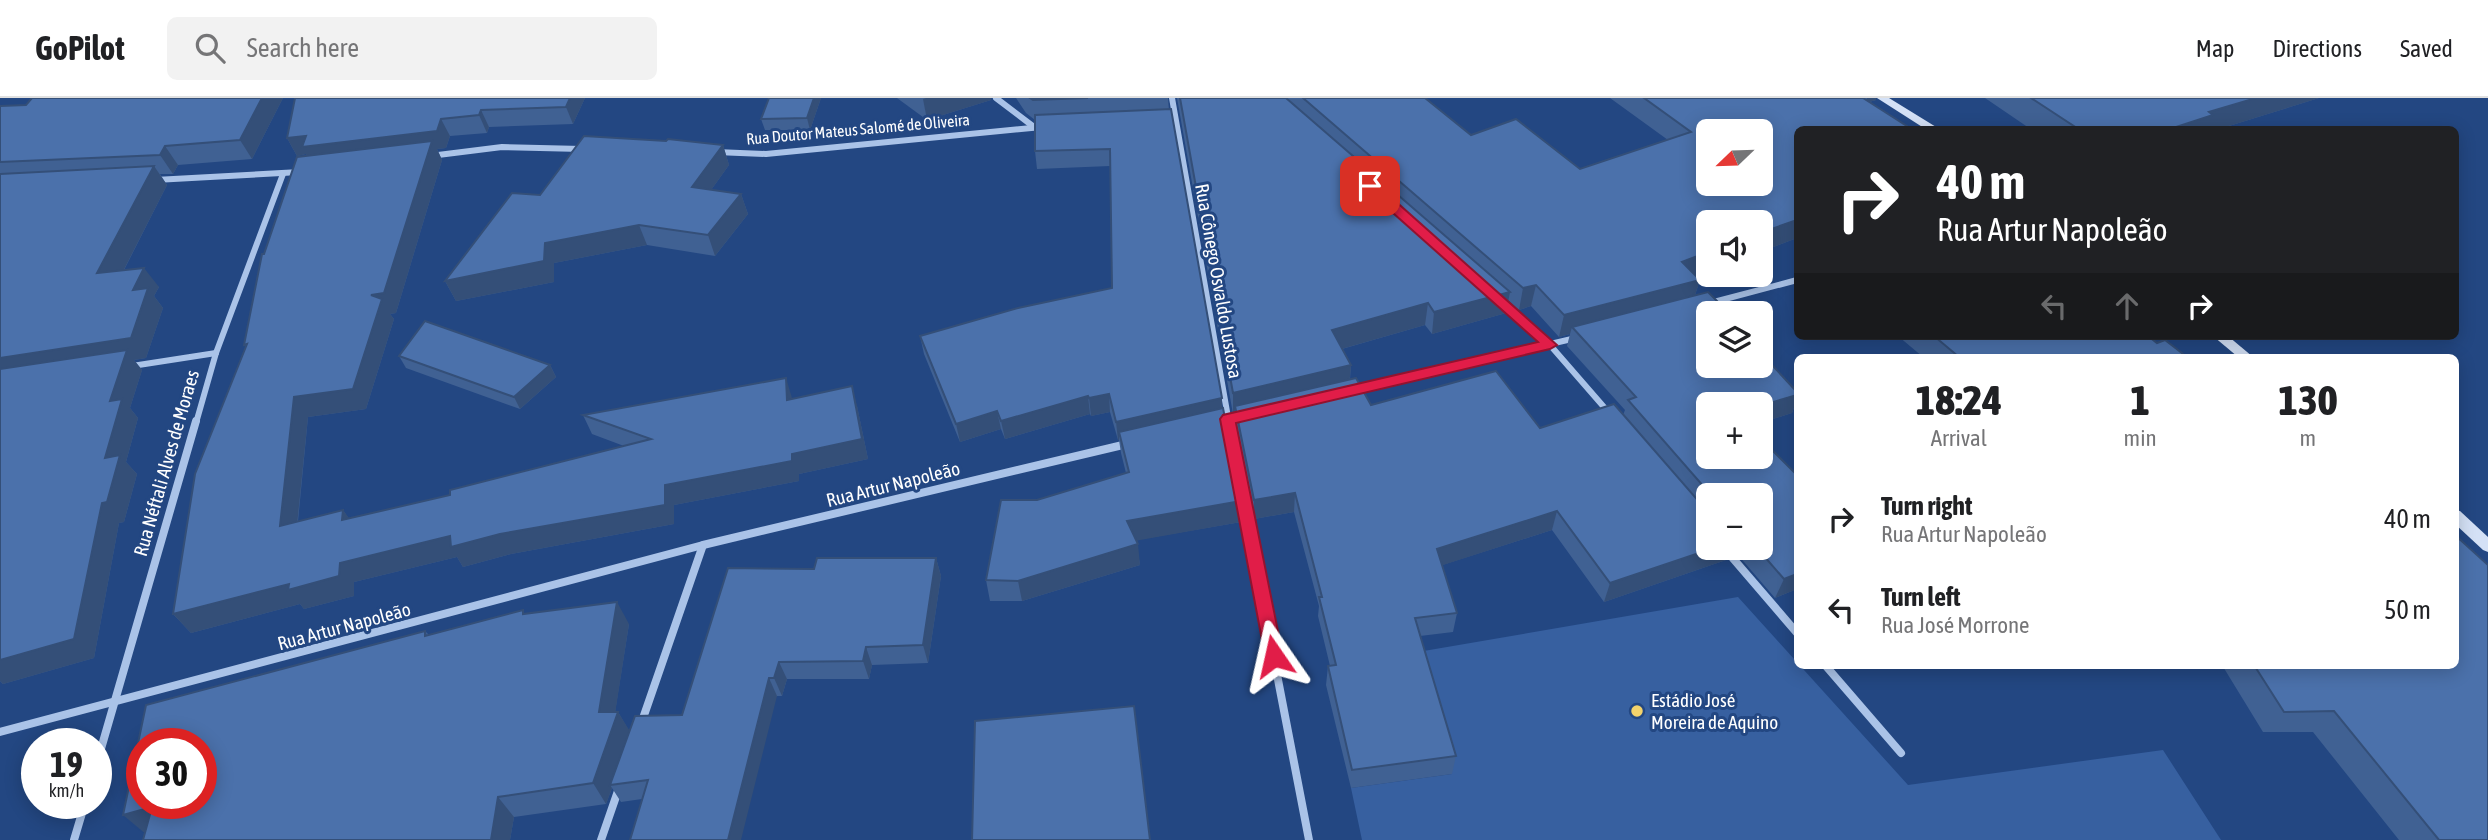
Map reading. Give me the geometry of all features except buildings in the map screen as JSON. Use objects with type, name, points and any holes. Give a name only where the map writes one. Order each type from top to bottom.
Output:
[{"type":"main road","points":[[1882,98],[1929,126]]},
{"type":"main road","points":[[2224,340],[2243,354]]},
{"type":"main road","points":[[2459,520],[2488,546]]},
{"type":"street","points":[[996,98],[1034,127]]},
{"type":"street","name":"Rua Cônego Osvaldo Lustosa","points":[[1172,98],[1228,419],[1309,840]]},
{"type":"street","points":[[1162,121],[1175,121]]},
{"type":"street","name":"Rua Doutor Mateus Salomé de Oliveira","points":[[710,152],[766,154],[1047,127]]},
{"type":"street","points":[[420,157],[502,147],[586,149]]},
{"type":"street","points":[[148,181],[283,174],[310,170]]},
{"type":"street","name":"Rua Néftali Alves de Moraes","points":[[108,728],[216,353],[283,174]]},
{"type":"street","points":[[1717,301],[1794,281]]},
{"type":"street","points":[[1498,299],[1550,345],[1611,416]]},
{"type":"street","points":[[1349,391],[1589,334]]},
{"type":"street","points":[[121,368],[216,353]]},
{"type":"street","points":[[1201,426],[1255,413]]},
{"type":"street","name":"Rua Artur Napoleão","points":[[0,732],[704,545],[1134,442]]},
{"type":"street","points":[[636,738],[704,545]]},
{"type":"street","points":[[1734,560],[1794,630]]},
{"type":"street","points":[[1828,669],[1901,753]]},
{"type":"street","points":[[601,840],[623,776]]},
{"type":"street","points":[[74,840],[80,819]]},
{"type":"shaded area","name":"Estádio José Moreira de Aquino","points":[[1738,597],[1794,659],[1794,669],[1803,669],[1908,785],[2163,750],[2221,840],[1362,840],[1351,788],[1452,774],[1412,653]]},
{"type":"place","name":"Estádio José Moreira de Aquino","points":[[1637,711]]},
{"type":"route","points":[[1274,656],[1228,419],[1550,345],[1370,186]]}]
